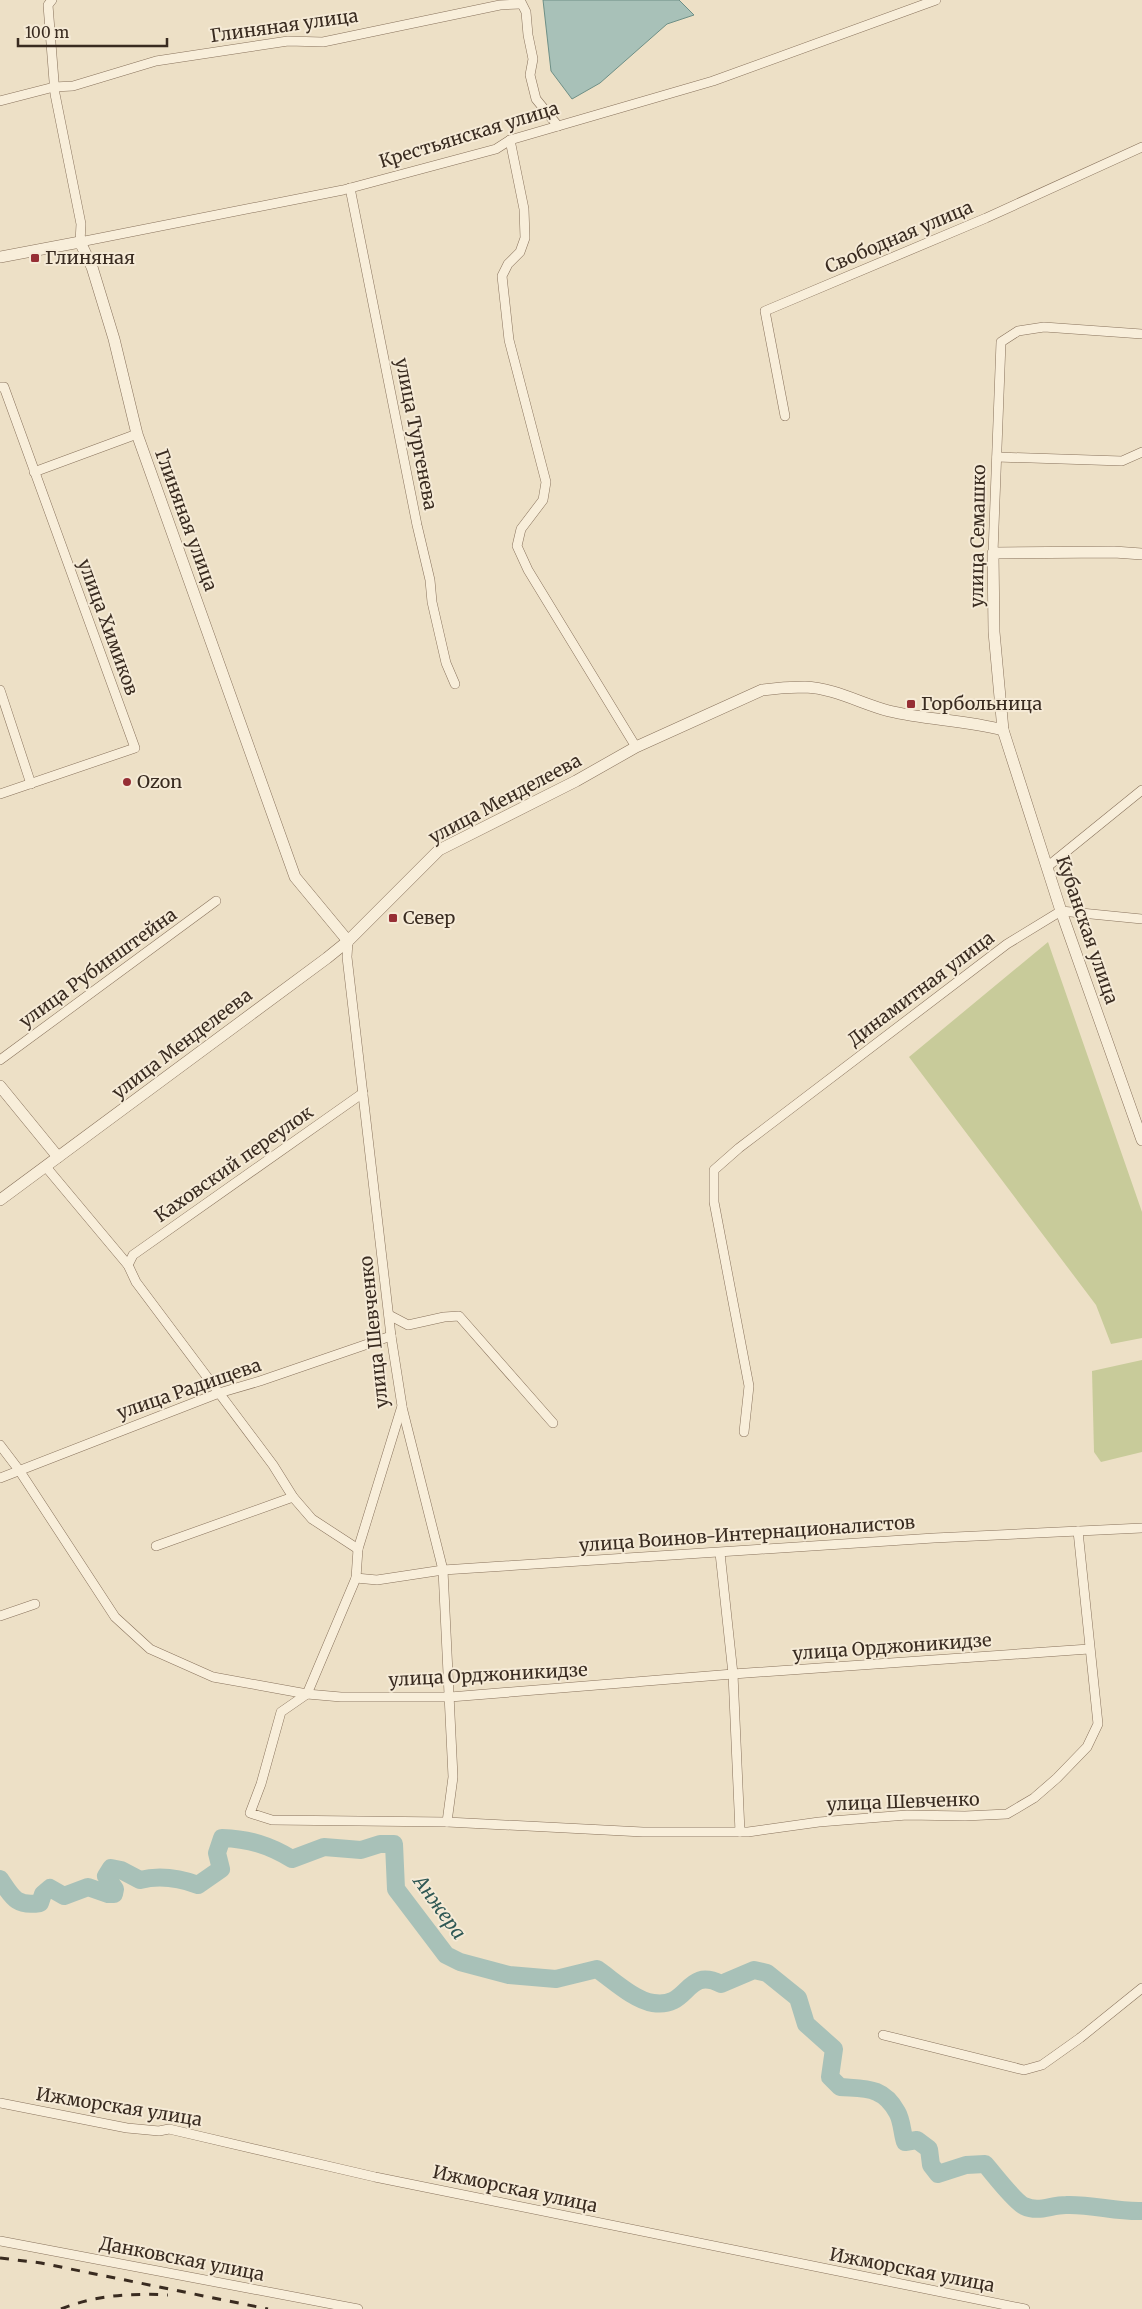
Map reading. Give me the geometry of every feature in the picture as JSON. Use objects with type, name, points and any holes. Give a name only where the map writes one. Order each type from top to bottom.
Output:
[{"type":"street","name":"Глиняная улица","points":[[52,0],[48,5],[54,87],[81,224],[80,242],[92,267],[111,330],[137,434],[295,877],[348,941]]},
{"type":"street","name":"Крестьянская улица","points":[[0,257],[350,188],[496,149],[510,140],[713,81],[936,0]]},
{"type":"street","name":"Глиняная улица","points":[[54,87],[74,86],[156,61],[288,41],[323,42],[520,2]]},
{"type":"street","points":[[520,2],[526,12],[533,59],[530,75],[536,99],[558,126]]},
{"type":"street","points":[[0,102],[54,87]]},
{"type":"street","points":[[510,140],[524,209],[524,238],[520,252],[508,264],[502,276],[509,340],[546,482],[543,500],[521,529],[517,546],[528,570],[636,747]]},
{"type":"street","name":"Свободная улица","points":[[785,416],[765,311],[986,218],[1142,148]]},
{"type":"street","name":"улица Тургенева","points":[[350,188],[415,515],[430,580],[432,602],[446,664],[455,684]]},
{"type":"street","name":"улица Семашко","points":[[1003,730],[994,632],[993,553],[1001,342],[1018,331],[1044,327],[1142,334]]},
{"type":"street","name":"улица Химиков","points":[[0,387],[4,386],[135,748],[0,794]]},
{"type":"street","points":[[34,472],[137,434]]},
{"type":"street","points":[[997,457],[1122,461],[1142,452]]},
{"type":"street","points":[[993,553],[1114,552],[1142,554]]},
{"type":"street","name":"улица Менделеева","points":[[0,1200],[348,941],[439,850],[636,747],[762,690],[772,688],[806,687],[836,694],[890,711],[976,723],[1003,730]]},
{"type":"street","points":[[0,690],[31,784]]},
{"type":"street","name":"Кубанская улица","points":[[1003,730],[1061,911],[1141,1132]]},
{"type":"street","points":[[1047,867],[1142,790]]},
{"type":"street","name":"улица Рубинштейна","points":[[0,1060],[216,901]]},
{"type":"street","points":[[1061,911],[1142,920]]},
{"type":"street","name":"Динамитная улица","points":[[744,1432],[749,1386],[714,1202],[714,1170],[739,1148],[1007,944],[1061,911]]},
{"type":"street","name":"улица Шевченко","points":[[348,941],[347,957],[391,1336],[402,1406],[358,1549],[356,1578],[307,1694],[282,1712],[261,1784],[250,1813],[272,1820],[447,1822],[584,1830],[740,1832],[819,1822],[907,1815],[965,1816],[1007,1814],[1034,1798],[1057,1778],[1087,1747],[1098,1724],[1078,1531]]},
{"type":"street","points":[[0,1086],[58,1158]]},
{"type":"street","name":"Каховский переулок","points":[[128,1264],[133,1255],[363,1093]]},
{"type":"street","points":[[46,1167],[128,1264],[136,1282],[273,1465],[293,1497],[312,1519],[358,1549]]},
{"type":"street","points":[[389,1315],[408,1325],[444,1317],[459,1316],[553,1423]]},
{"type":"street","name":"улица Радищева","points":[[0,1478],[218,1393],[260,1382],[391,1336]]},
{"type":"street","points":[[402,1406],[443,1570],[453,1777],[447,1822]]},
{"type":"street","name":"улица Орджоникидзе","points":[[0,1445],[19,1470],[115,1617],[150,1649],[213,1677],[307,1694],[341,1697],[450,1696],[1089,1649]]},
{"type":"street","points":[[156,1546],[293,1497]]},
{"type":"street","name":"улица Воинов-Интернационалистов","points":[[356,1578],[377,1580],[443,1570],[934,1538],[1142,1528]]},
{"type":"street","points":[[720,1553],[733,1674],[740,1832]]},
{"type":"street","points":[[0,1616],[35,1604]]},
{"type":"street","points":[[883,2035],[1024,2070],[1042,2065],[1094,2027],[1142,1988]]},
{"type":"street","name":"Ижморская улица","points":[[0,2103],[127,2128],[158,2131],[169,2129],[375,2177],[1025,2309]]},
{"type":"street","name":"Данковская улица","points":[[0,2241],[358,2309]]},
{"type":"green space","points":[[1048,942],[1142,1212],[1142,1338],[1111,1344],[1096,1305],[909,1057]]},
{"type":"green space","points":[[1142,1360],[1142,1452],[1101,1462],[1094,1452],[1092,1371]]},
{"type":"water","points":[[543,0],[679,0],[694,15],[667,24],[600,83],[572,99],[551,71]]},
{"type":"waterway","name":"Анжера","points":[[0,1879],[12,1896],[20,1902],[32,1904],[40,1903],[43,1894],[50,1888],[64,1896],[88,1887],[108,1894],[114,1894],[115,1889],[106,1876],[111,1868],[121,1870],[140,1880],[169,1878],[198,1885],[221,1869],[217,1853],[222,1838],[258,1844],[292,1859],[324,1847],[361,1850],[380,1844],[394,1844],[396,1889],[446,1955],[460,1962],[509,1975],[556,1979],[597,1969],[631,1994],[653,2003],[665,2003],[674,2000],[700,1980],[709,1980],[721,1984],[754,1970],[767,1973],[798,1998],[806,2024],[834,2049],[830,2077],[840,2087],[873,2090],[886,2097],[899,2115],[905,2142],[917,2140],[929,2149],[931,2165],[938,2174],[966,2165],[985,2164],[1015,2199],[1029,2208],[1040,2209],[1060,2205],[1076,2205],[1142,2211]]},
{"type":"railway","points":[[0,2258],[41,2263],[268,2309]]},
{"type":"railway","points":[[61,2309],[74,2304],[114,2296],[168,2295]]},
{"type":"place","name":"Глиняная","points":[[35,258]]},
{"type":"place","name":"Горбольница","points":[[911,704]]},
{"type":"place","name":"Ozon","points":[[127,782]]},
{"type":"place","name":"Север","points":[[393,918]]}]
